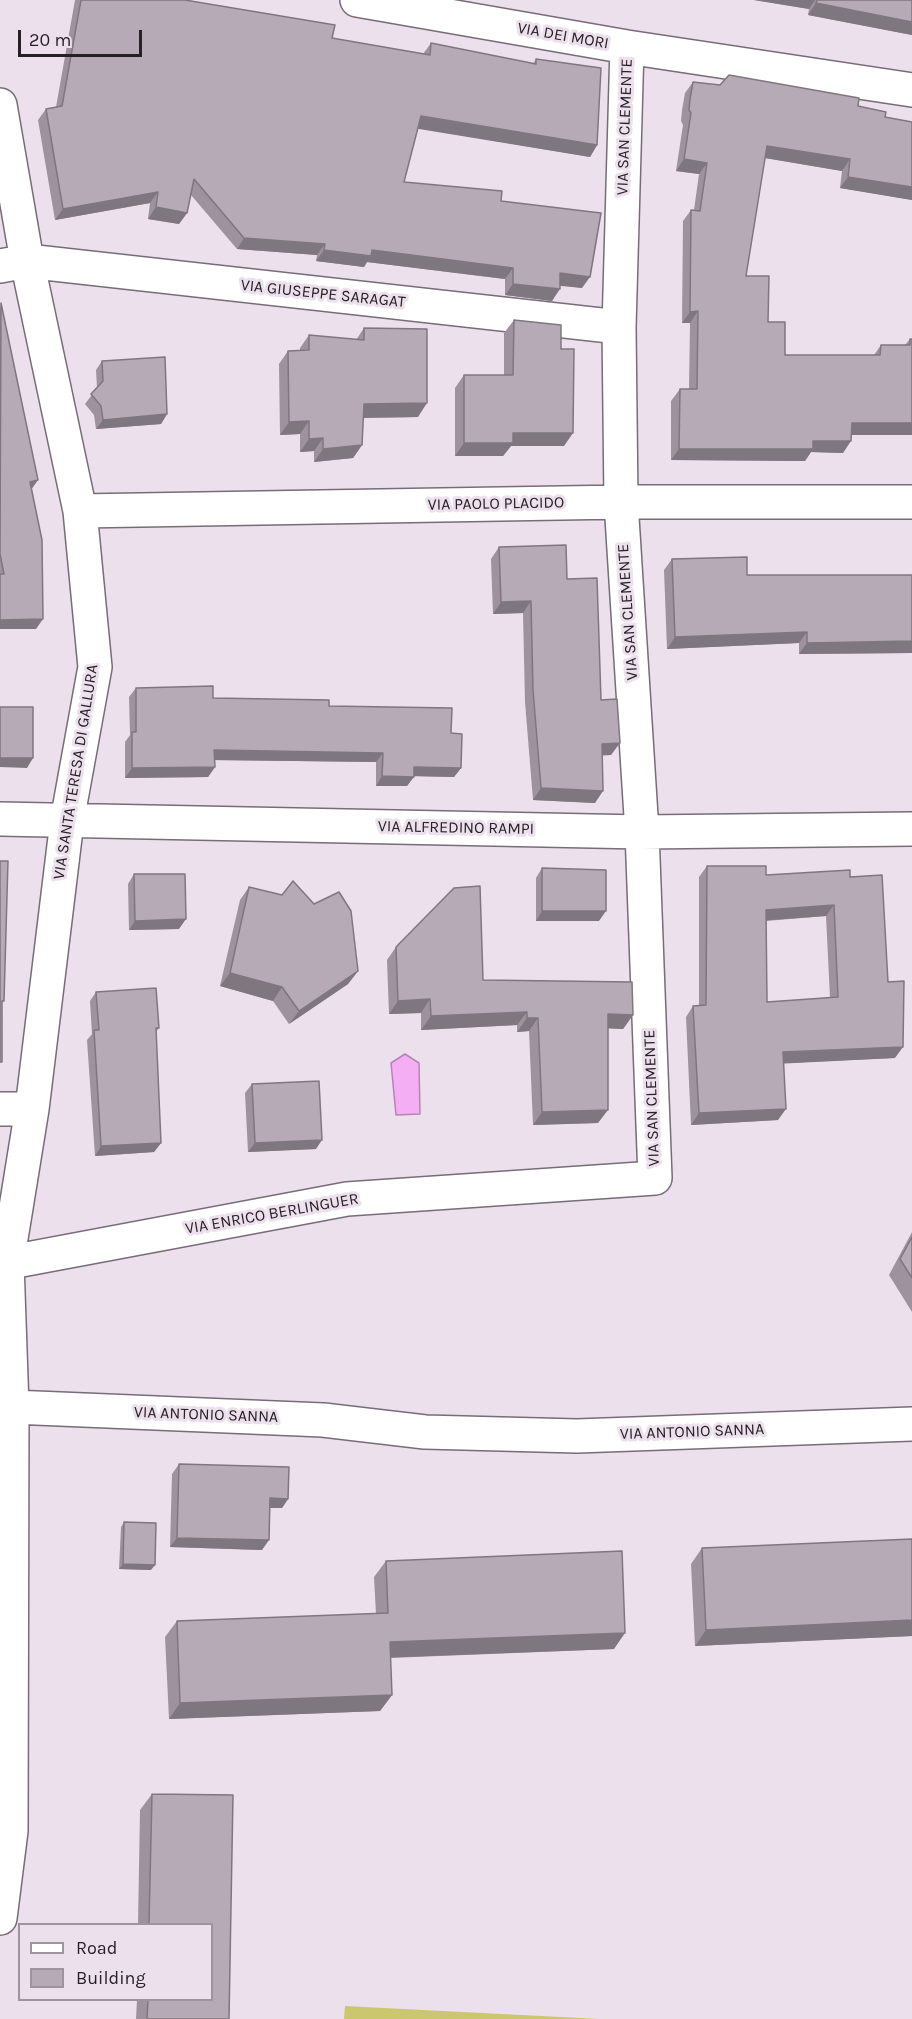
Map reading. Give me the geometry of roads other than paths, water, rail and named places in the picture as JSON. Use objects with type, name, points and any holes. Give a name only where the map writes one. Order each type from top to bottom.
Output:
[{"type":"street","name":"VIA DEI MORI","points":[[357,0],[627,47],[912,90]]},
{"type":"street","name":"VIA SAN CLEMENTE","points":[[627,47],[619,327],[621,502],[642,832],[655,1178]]},
{"type":"street","name":"VIA SANTA TERESA DI GALLURA","points":[[0,105],[14,264],[80,511],[95,667],[16,1109],[3,1263],[12,1407]]},
{"type":"street","name":"VIA GIUSEPPE SARAGAT","points":[[14,264],[619,327]]},
{"type":"street","name":"VIA PAOLO PLACIDO","points":[[80,511],[621,502],[912,502]]},
{"type":"street","name":"VIA ALFREDINO RAMPI","points":[[0,819],[642,832],[912,829]]},
{"type":"street","name":"VIA ENRICO BERLINGUER","points":[[3,1263],[347,1199],[655,1178]]},
{"type":"street","name":"VIA ANTONIO SANNA","points":[[12,1407],[323,1420],[425,1432],[577,1436],[912,1424]]},
{"type":"street","points":[[0,1918],[11,1831],[12,1407]]}]
